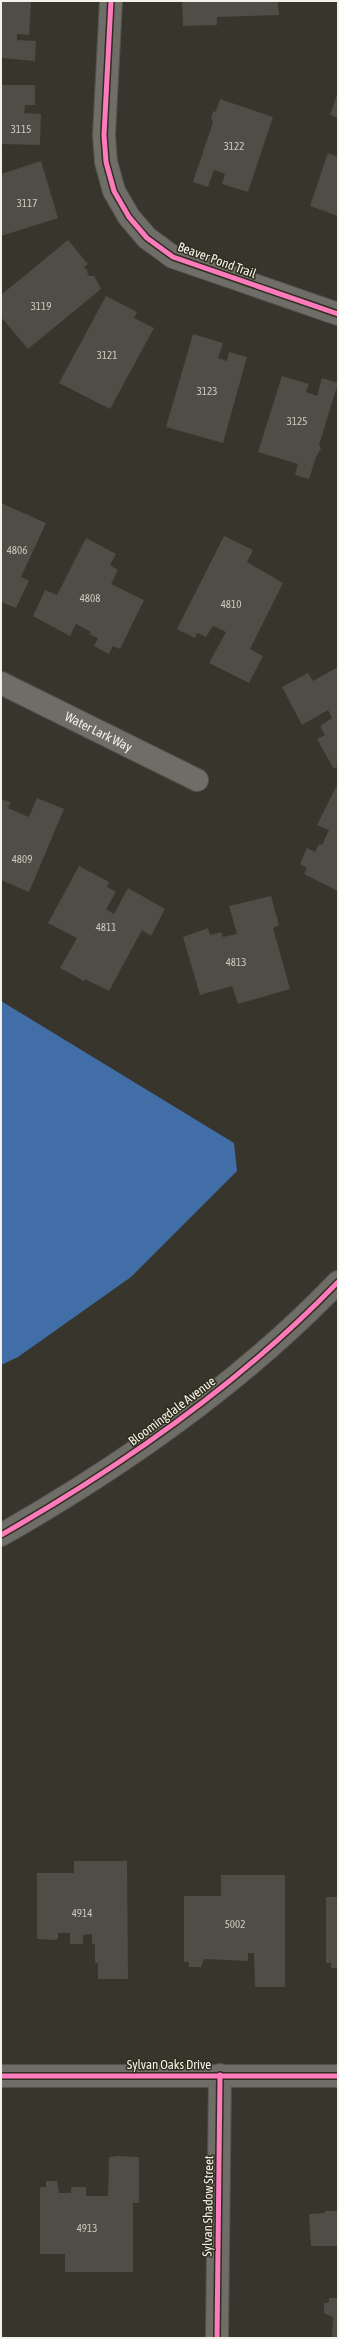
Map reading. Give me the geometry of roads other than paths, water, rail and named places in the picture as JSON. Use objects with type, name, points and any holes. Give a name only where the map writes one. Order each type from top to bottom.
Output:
[{"type":"street","name":"Beaver Pond Trail","points":[[111,1],[104,135],[106,162],[114,191],[129,217],[147,238],[173,257],[338,314]]},
{"type":"street","name":"Water Lark Way","points":[[1,682],[197,780]]},
{"type":"street","name":"Bloomingdale Avenue","points":[[1,1534],[75,1492],[172,1426],[254,1362],[338,1282]]},
{"type":"street","name":"Sylvan Shadow Street","points":[[217,2338],[220,2075]]},
{"type":"street","name":"Sylvan Oaks Drive","points":[[1,2076],[338,2076]]},
{"type":"water","points":[[1,1001],[234,1143],[237,1171],[131,1277],[18,1357],[1,1365]]}]
